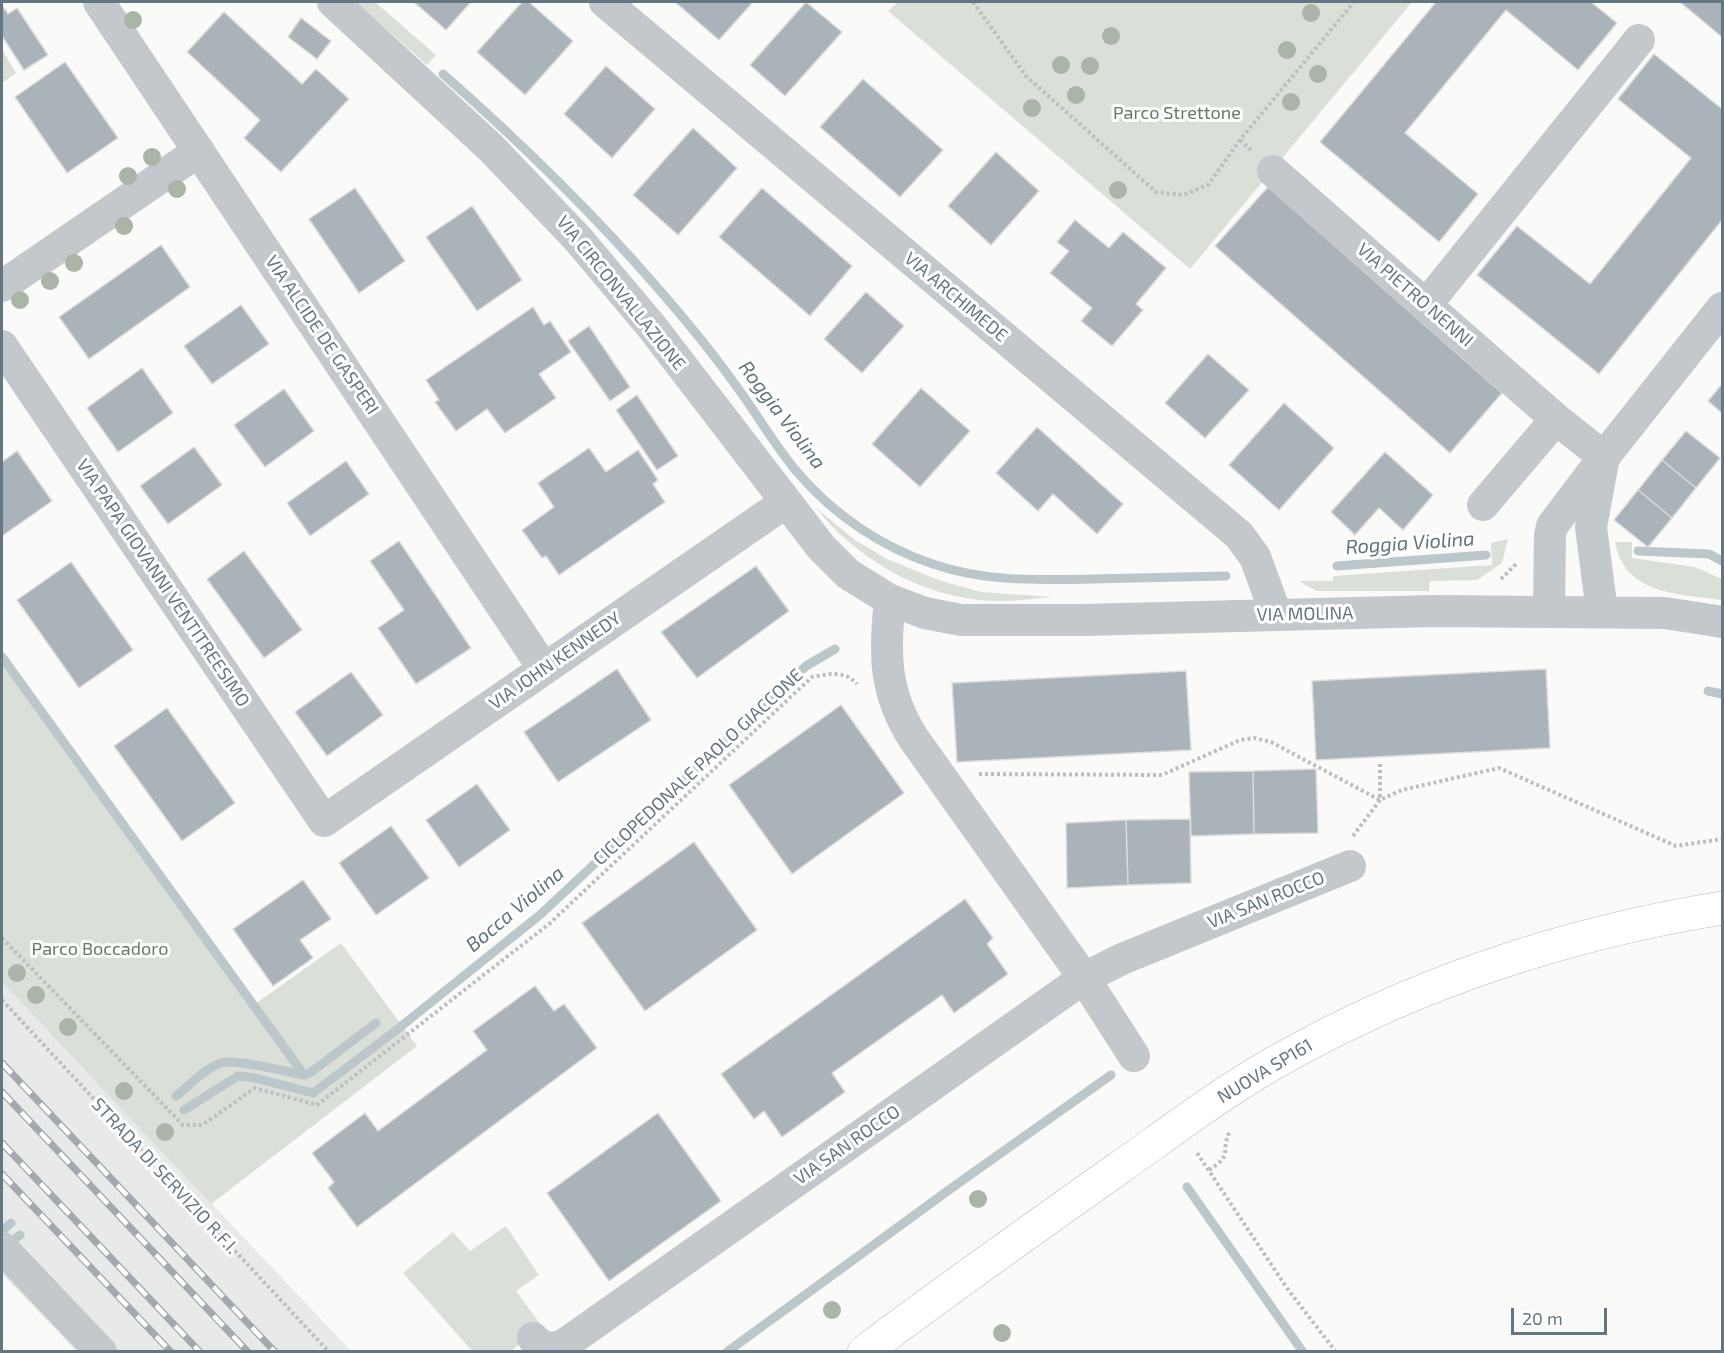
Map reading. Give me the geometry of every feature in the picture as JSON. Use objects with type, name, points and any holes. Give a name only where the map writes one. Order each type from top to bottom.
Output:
[{"type":"main road","name":"NUOVA SP161","points":[[864,1352],[1000,1252],[1222,1095],[1308,1044],[1411,996],[1491,966],[1591,936],[1665,918],[1722,908]]},
{"type":"street","name":"VIA ALCIDE DE GASPERI","points":[[99,2],[544,669]]},
{"type":"street","name":"VIA CIRCONVALLAZIONE","points":[[333,2],[490,147],[578,239],[652,327],[821,547],[838,565],[868,588],[890,600]]},
{"type":"street","name":"VIA ARCHIMEDE","points":[[605,2],[1239,535],[1255,557],[1276,614]]},
{"type":"street","points":[[1426,304],[1639,40]]},
{"type":"street","points":[[2,286],[199,151]]},
{"type":"street","name":"VIA PIETRO NENNI","points":[[1273,171],[1557,419],[1604,457]]},
{"type":"street","points":[[1549,612],[1552,526],[1722,308]]},
{"type":"street","name":"VIA PAPA GIOVANNI VENTITREESIMO","points":[[2,346],[324,821]]},
{"type":"street","points":[[1483,505],[1557,419]]},
{"type":"street","points":[[1602,612],[1591,527],[1604,457]]},
{"type":"street","name":"VIA JOHN KENNEDY","points":[[324,821],[786,502]]},
{"type":"street","points":[[890,600],[886,660],[893,695],[908,728],[1084,978],[1134,1056]]},
{"type":"street","name":"VIA MOLINA","points":[[890,600],[937,616],[974,621],[1434,611],[1665,613],[1722,622]]},
{"type":"street","name":"VIA SAN ROCCO","points":[[533,1338],[536,1342],[549,1348],[562,1346],[1084,978],[1122,959],[1350,866]]},
{"type":"street","points":[[2,1248],[101,1352]]},
{"type":"path","points":[[973,2],[1026,76],[1156,192],[1183,195],[1208,184],[1240,140],[1354,2]]},
{"type":"path","name":"CICLOPEDONALE PAOLO GIACCONE","points":[[2,938],[183,1125],[202,1125],[255,1088],[317,1105],[549,924],[812,677],[834,672],[855,680],[861,689]]},
{"type":"path","points":[[939,774],[1162,775],[1240,740],[1254,738],[1271,742],[1380,800]]},
{"type":"path","points":[[1380,761],[1380,800]]},
{"type":"path","points":[[1350,866],[1344,849],[1380,800],[1402,790],[1499,768],[1676,846],[1722,839]]},
{"type":"path","name":"STRADA DI SERVIZIO R.F.I.","points":[[2,1000],[329,1352]]},
{"type":"path","points":[[1236,1125],[1225,1141],[1226,1154],[1223,1161],[1209,1170],[1289,1291],[1336,1352]]},
{"type":"shaded area","points":[[2,982],[351,1351],[76,1351],[2,1274]]},
{"type":"green space","points":[[356,2],[375,2],[436,55],[427,65]]},
{"type":"green space","name":"Parco Strettone","points":[[898,2],[1412,2],[1190,269],[888,11]]},
{"type":"green space","points":[[2,49],[16,73],[2,83]]},
{"type":"green space","points":[[816,508],[855,540],[887,559],[938,580],[981,592],[1053,597],[989,601],[933,590],[889,570],[868,557],[832,526]]},
{"type":"green space","points":[[1508,539],[1502,563],[1477,580],[1430,581],[1429,591],[1316,591],[1299,581],[1333,581],[1333,576],[1492,565],[1491,543]]},
{"type":"green space","points":[[1615,542],[1632,542],[1632,558],[1695,567],[1722,579],[1722,600],[1672,593],[1642,582],[1630,573],[1620,559]]},
{"type":"green space","name":"Parco Boccadoro","points":[[2,650],[255,1004],[341,943],[417,1046],[211,1204],[2,982]]},
{"type":"green space","points":[[506,1226],[539,1275],[516,1291],[542,1326],[511,1351],[472,1351],[403,1273],[453,1232],[470,1251]]},
{"type":"building","points":[[414,2],[471,2],[446,30]]},
{"type":"building","points":[[522,2],[529,2],[573,41],[525,95],[477,52]]},
{"type":"building","points":[[675,2],[753,2],[719,40]]},
{"type":"building","points":[[806,2],[842,32],[785,96],[750,65]]},
{"type":"building","points":[[1436,2],[1591,2],[1617,23],[1578,70],[1506,10],[1405,133],[1478,194],[1439,242],[1320,142]]},
{"type":"building","points":[[1680,2],[1722,2],[1722,37]]},
{"type":"building","points":[[2,5],[8,14],[17,8],[48,55],[24,70],[2,36]]},
{"type":"building","points":[[224,12],[302,84],[316,69],[349,99],[281,172],[244,138],[260,120],[187,52]]},
{"type":"building","points":[[301,18],[331,41],[317,59],[288,37]]},
{"type":"building","points":[[1654,54],[1722,109],[1722,220],[1599,374],[1477,275],[1517,226],[1590,284],[1691,158],[1618,99]]},
{"type":"building","points":[[65,62],[118,138],[67,173],[15,97]]},
{"type":"building","points":[[606,66],[655,109],[612,158],[564,114]]},
{"type":"building","points":[[863,79],[943,150],[900,197],[820,127]]},
{"type":"building","points":[[693,128],[737,168],[678,235],[633,195]]},
{"type":"building","points":[[996,152],[1039,191],[991,245],[948,206]]},
{"type":"building","points":[[1268,187],[1502,393],[1450,453],[1215,246]]},
{"type":"building","points":[[355,188],[405,261],[359,293],[309,219]]},
{"type":"building","points":[[762,188],[852,266],[810,316],[719,237]]},
{"type":"building","points":[[472,206],[522,280],[477,311],[426,237]]},
{"type":"building","points":[[1075,220],[1109,248],[1123,232],[1166,268],[1136,304],[1143,310],[1112,346],[1081,321],[1092,308],[1050,273],[1069,251],[1057,242]]},
{"type":"building","points":[[161,245],[190,287],[89,359],[59,317]]},
{"type":"building","points":[[866,292],[904,326],[862,373],[824,339]]},
{"type":"building","points":[[241,305],[269,344],[212,384],[184,346]]},
{"type":"building","points":[[533,307],[544,325],[550,321],[571,352],[539,374],[556,398],[505,433],[487,409],[456,431],[435,402],[439,400],[426,380]]},
{"type":"building","points":[[589,326],[630,387],[610,401],[568,341]]},
{"type":"building","points":[[1208,354],[1249,390],[1205,438],[1165,403]]},
{"type":"building","points":[[142,368],[173,413],[118,452],[87,408]]},
{"type":"building","points":[[1722,384],[1722,413],[1708,401]]},
{"type":"building","points":[[921,388],[970,431],[920,487],[872,444]]},
{"type":"building","points":[[284,389],[314,431],[265,467],[234,425]]},
{"type":"building","points":[[637,395],[678,456],[657,470],[616,410]]},
{"type":"building","points":[[1284,403],[1334,448],[1279,510],[1229,465]]},
{"type":"building","points":[[1037,427],[1123,504],[1097,534],[1053,494],[1038,511],[996,473]]},
{"type":"building","points":[[1686,431],[1720,458],[1696,488],[1662,460]]},
{"type":"building","points":[[194,447],[222,485],[168,524],[140,486]]},
{"type":"building","points":[[589,448],[606,472],[638,450],[658,480],[653,484],[665,502],[559,575],[546,556],[542,558],[522,530],[554,507],[538,483]]},
{"type":"building","points":[[17,451],[52,501],[2,536],[2,462]]},
{"type":"building","points":[[1385,452],[1433,495],[1403,530],[1379,508],[1355,535],[1331,512]]},
{"type":"building","points":[[1662,460],[1696,488],[1672,518],[1638,490]]},
{"type":"building","points":[[346,461],[369,494],[310,536],[287,503]]},
{"type":"building","points":[[1638,490],[1672,518],[1648,547],[1614,520]]},
{"type":"building","points":[[399,541],[471,648],[416,684],[378,628],[404,610],[370,561]]},
{"type":"building","points":[[244,551],[302,630],[264,658],[207,579]]},
{"type":"building","points":[[71,562],[133,650],[79,688],[17,600]]},
{"type":"building","points":[[756,566],[789,611],[697,678],[661,632]]},
{"type":"building","points":[[617,669],[651,720],[558,782],[524,732]]},
{"type":"building","points":[[1546,669],[1550,748],[1316,760],[1312,681]]},
{"type":"building","points":[[1186,671],[1191,750],[957,762],[952,683]]},
{"type":"building","points":[[351,672],[383,715],[327,756],[295,712]]},
{"type":"building","points":[[841,705],[904,793],[792,874],[729,785]]},
{"type":"building","points":[[167,708],[235,803],[182,841],[114,746]]},
{"type":"building","points":[[1316,769],[1318,833],[1254,834],[1253,771]]},
{"type":"building","points":[[1253,771],[1254,834],[1191,836],[1189,772]]},
{"type":"building","points":[[477,784],[510,830],[459,867],[426,820]]},
{"type":"building","points":[[1190,819],[1191,883],[1128,885],[1126,820]]},
{"type":"building","points":[[1126,820],[1128,885],[1067,888],[1066,823]]},
{"type":"building","points":[[391,826],[429,878],[376,915],[339,863]]},
{"type":"building","points":[[694,842],[757,930],[645,1011],[582,923]]},
{"type":"building","points":[[303,880],[331,919],[300,940],[313,958],[273,986],[233,929]]},
{"type":"building","points":[[965,899],[993,938],[987,944],[1008,974],[954,1013],[942,995],[832,1073],[845,1092],[782,1137],[764,1111],[754,1119],[721,1074]]},
{"type":"building","points":[[535,986],[554,1011],[564,1004],[597,1048],[357,1227],[328,1188],[334,1182],[312,1153],[365,1113],[378,1131],[487,1050],[473,1031]]},
{"type":"building","points":[[658,1113],[721,1201],[609,1281],[547,1193]]},
{"type":"waterway","name":"Roggia Violina","points":[[443,74],[553,176],[631,258],[715,358],[798,473],[827,502],[859,528],[914,557],[953,570],[992,577],[1051,580],[1226,576]]},
{"type":"waterway","name":"Roggia Violina","points":[[1638,551],[1709,554],[1722,561]]},
{"type":"waterway","name":"Roggia Violina","points":[[1337,566],[1486,555]]},
{"type":"waterway","name":"Bocca Violina","points":[[184,1110],[238,1076],[255,1078],[313,1093],[394,1032],[541,914],[806,666],[835,649]]},
{"type":"waterway","points":[[2,657],[304,1075]]},
{"type":"waterway","points":[[1708,691],[1722,694]]},
{"type":"waterway","points":[[176,1096],[203,1073],[221,1063],[238,1062],[304,1075],[310,1073],[376,1023]]},
{"type":"waterway","points":[[727,1352],[1111,1075]]},
{"type":"waterway","points":[[1187,1187],[1303,1352]]},
{"type":"waterway","points":[[2,1231],[11,1223]]},
{"type":"waterway","name":"Bocca Violina","points":[[10,1243],[20,1235]]},
{"type":"railway","points":[[2,1063],[275,1352]]},
{"type":"railway","points":[[2,1092],[248,1352]]},
{"type":"railway","points":[[2,1143],[200,1352]]},
{"type":"railway","points":[[2,1174],[171,1352]]}]
